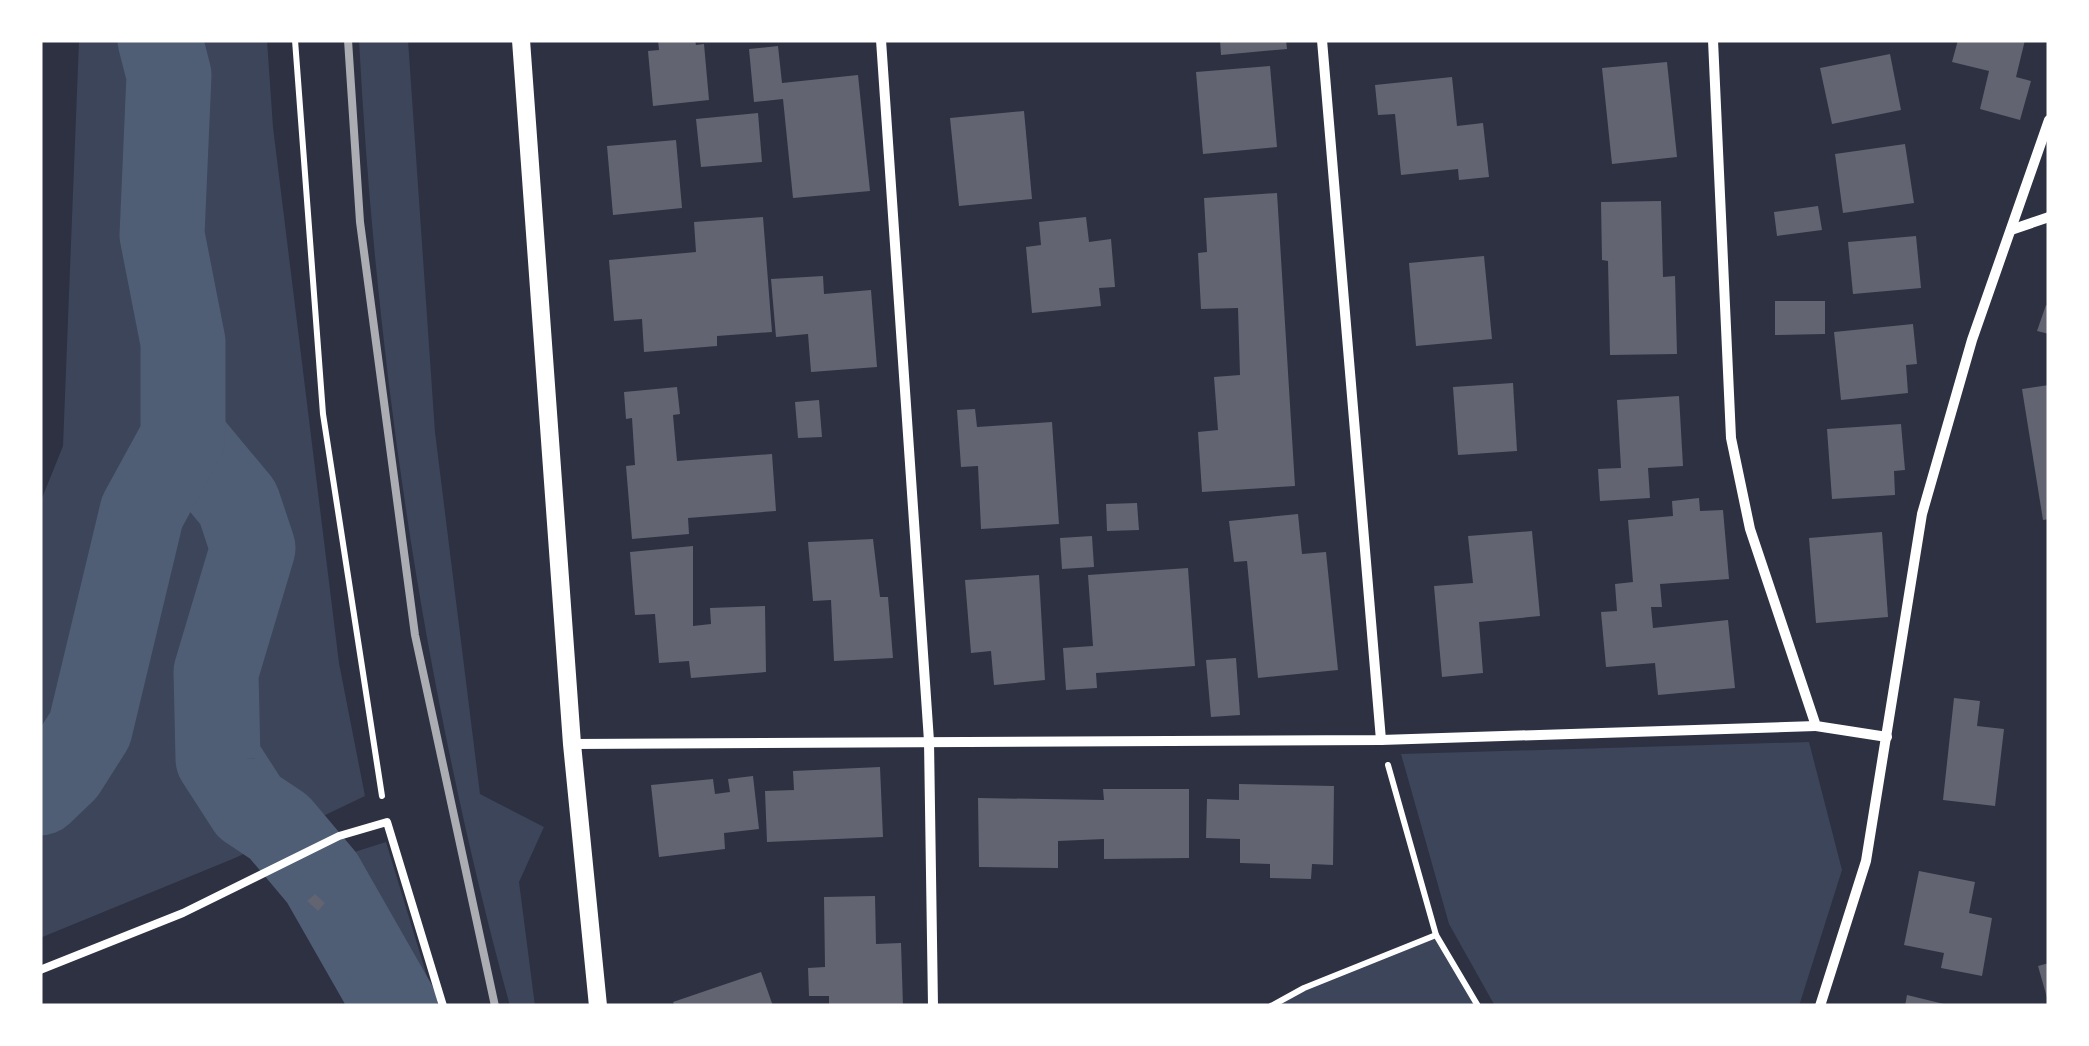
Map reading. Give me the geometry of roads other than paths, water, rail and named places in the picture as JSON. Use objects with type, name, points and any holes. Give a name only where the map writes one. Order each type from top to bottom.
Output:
[{"type":"street","points":[[521,40],[572,744],[598,1006]]},
{"type":"street","points":[[881,40],[928,742],[932,1006]]},
{"type":"street","points":[[1322,40],[1381,740]]},
{"type":"street","points":[[1712,40],[1731,438],[1750,529],[1816,726]]},
{"type":"street","points":[[1820,1006],[1866,861],[1922,514],[1972,340],[2049,120]]},
{"type":"street","points":[[2011,230],[2049,217]]},
{"type":"street","points":[[572,744],[1381,740],[1816,726],[1887,737]]},
{"type":"lane","points":[[40,970],[183,912],[339,836],[388,822],[442,1006]]},
{"type":"waterway","points":[[40,793],[64,770],[90,729],[142,512],[183,437],[183,342],[162,235],[169,75],[160,40]]},
{"type":"waterway","points":[[183,437],[238,503],[253,548],[216,672],[218,759],[249,807],[279,827],[322,878],[395,1006]]},
{"type":"railway","points":[[348,40],[360,222],[415,635],[495,1006]]}]
